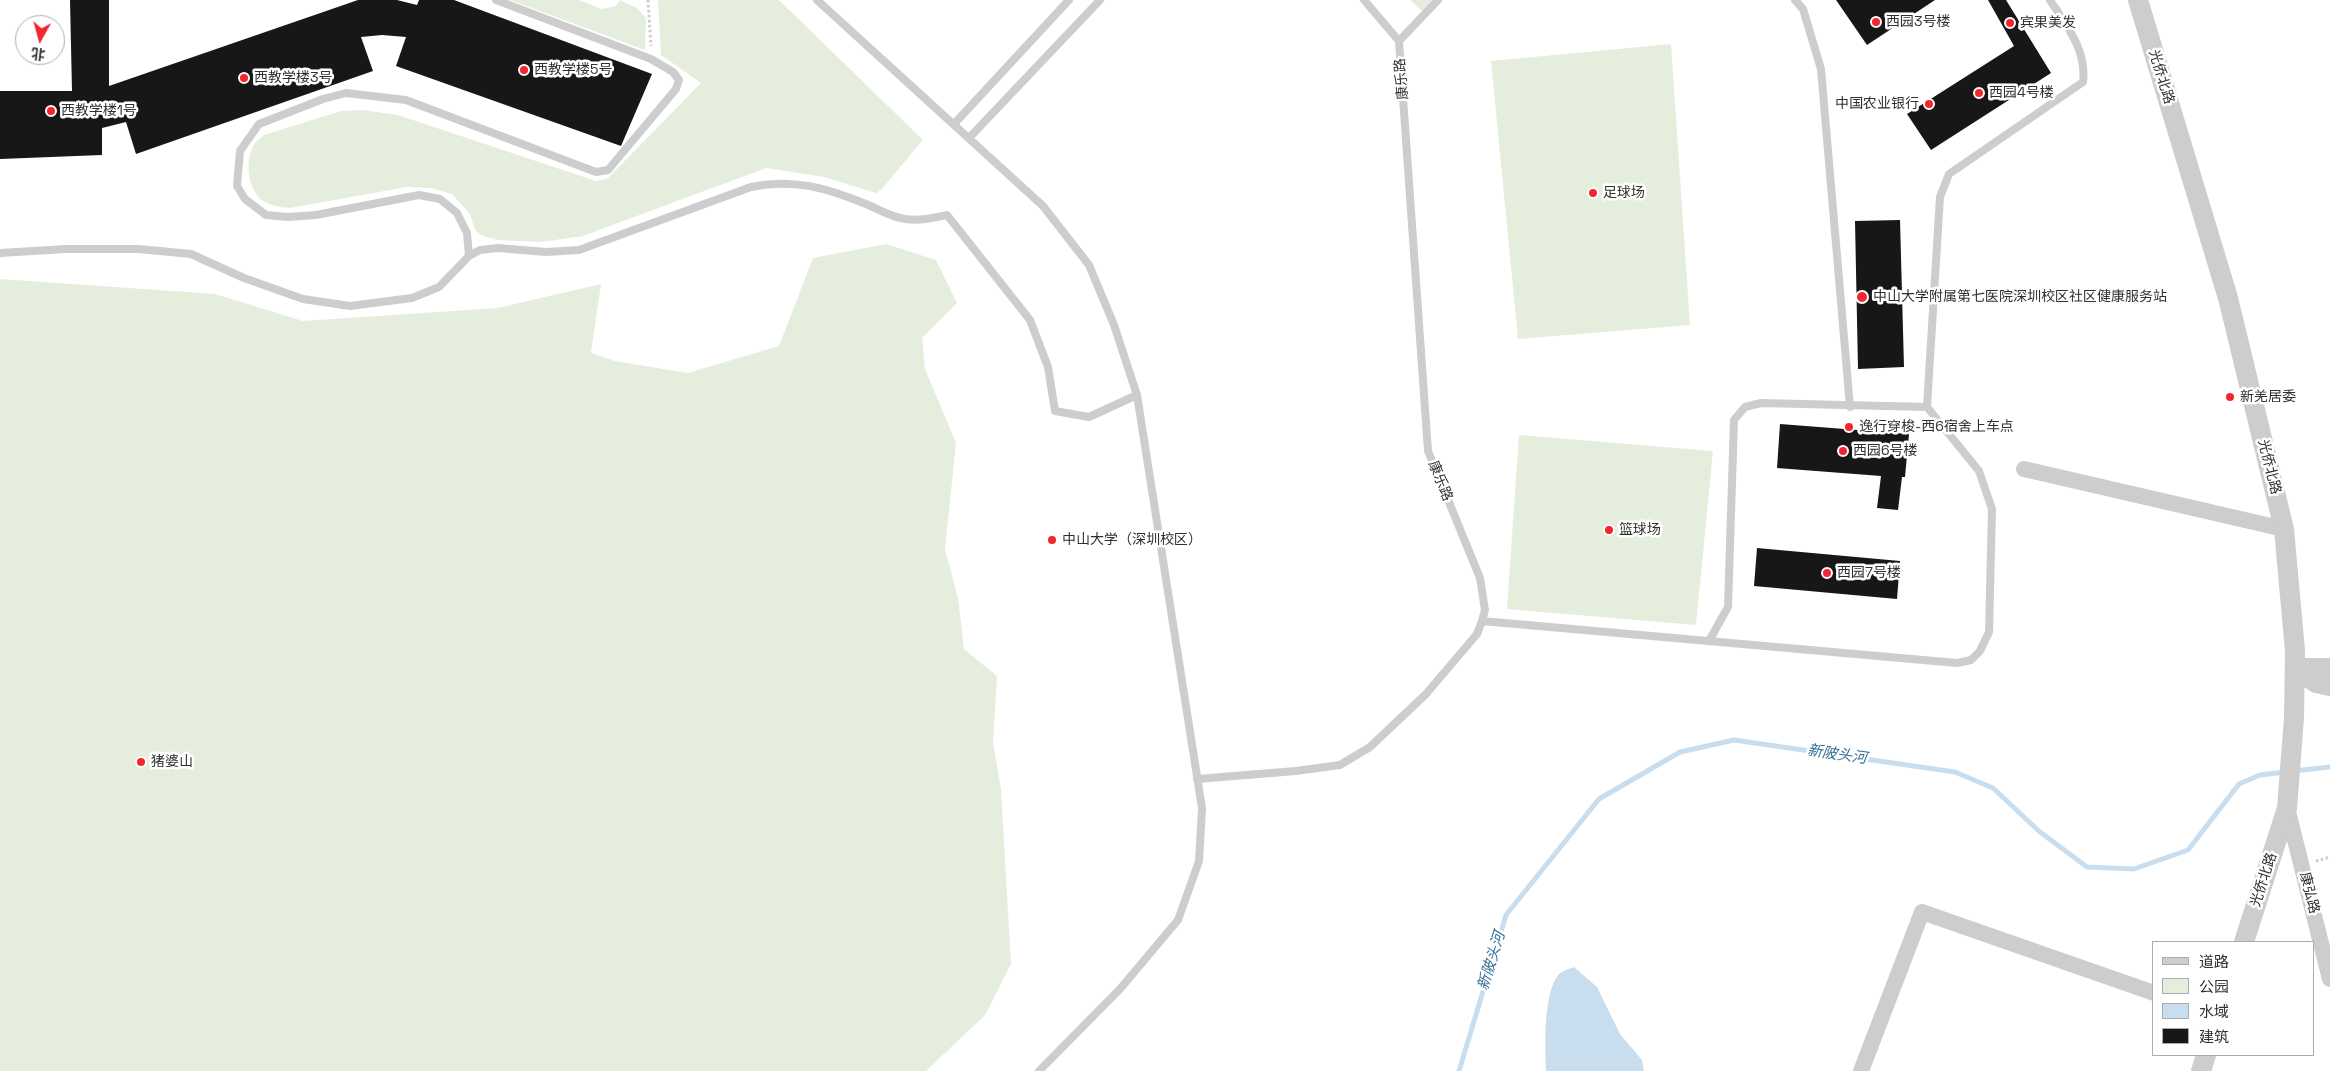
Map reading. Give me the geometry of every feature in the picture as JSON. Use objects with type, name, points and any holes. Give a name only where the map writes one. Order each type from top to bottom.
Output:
[{"type":"street","name":"光侨北路","points":[[2138,0],[2228,298],[2284,530],[2295,652],[2294,718],[2287,808],[2244,941]]},
{"type":"street","points":[[2024,469],[2284,530]]},
{"type":"street","points":[[2295,668],[2330,668]]},
{"type":"street","points":[[2295,668],[2316,683],[2330,686]]},
{"type":"street","name":"康弘路","points":[[2287,808],[2330,979]]},
{"type":"street","points":[[1861,1071],[1922,912],[2152,993]]},
{"type":"street","points":[[2201,1071],[2206,1056]]},
{"type":"lane","points":[[469,256],[467,233],[457,213],[440,199],[419,195],[316,215],[288,217],[266,215],[245,199],[237,186],[240,152],[258,124],[323,99],[346,93],[406,100],[596,172],[608,170],[676,89],[679,80],[673,72],[651,59],[496,0]]},
{"type":"lane","points":[[817,0],[1043,206],[1090,265],[1114,325],[1137,395],[1202,808],[1199,861],[1178,920],[1120,989],[1039,1071]]},
{"type":"lane","points":[[954,124],[1069,0]]},
{"type":"lane","points":[[970,138],[1100,0]]},
{"type":"lane","name":"康乐路","points":[[1197,779],[1296,771],[1340,765],[1370,748],[1426,694],[1477,634],[1485,610],[1480,578],[1428,451],[1399,41],[1364,0]]},
{"type":"lane","points":[[1399,41],[1438,0]]},
{"type":"lane","points":[[1795,0],[1803,9],[1821,69],[1850,407]]},
{"type":"lane","points":[[1482,621],[1957,663],[1971,660],[1980,651],[1989,632],[1992,509],[1978,471],[1927,407],[1940,197],[1949,174],[2083,82],[2084,61],[2077,44],[2050,0]]},
{"type":"lane","points":[[0,253],[66,249],[139,249],[191,254],[244,278],[303,299],[350,306],[412,298],[439,287],[469,256],[480,250],[498,248],[546,252],[579,250],[751,187],[773,182],[808,184],[858,200],[904,219],[926,220],[947,215],[1030,320],[1048,367],[1055,411],[1090,417],[1137,395]]},
{"type":"lane","points":[[1709,641],[1728,607],[1734,420],[1745,407],[1761,403],[1850,407],[1927,407]]},
{"type":"path","points":[[648,0],[651,59]]},
{"type":"green space","points":[[510,0],[579,0],[602,9],[616,6],[620,0],[637,8],[646,18],[645,50]]},
{"type":"green space","points":[[658,0],[779,0],[923,140],[881,190],[876,193],[824,177],[766,168],[583,236],[541,242],[497,240],[481,235],[475,230],[470,214],[452,194],[431,188],[407,187],[290,208],[266,203],[253,189],[249,174],[249,157],[255,143],[264,135],[341,111],[363,110],[398,115],[596,181],[607,179],[701,83],[661,55]]},
{"type":"green space","points":[[1410,0],[1432,0],[1422,11]]},
{"type":"green space","name":"足球场","points":[[1671,44],[1690,325],[1518,339],[1491,61]]},
{"type":"green space","points":[[886,244],[936,260],[957,303],[922,338],[925,369],[956,443],[945,549],[958,598],[964,649],[997,676],[993,743],[1001,789],[1011,964],[985,1015],[926,1071],[0,1071],[0,279],[215,294],[303,321],[498,308],[601,284],[591,353],[615,361],[688,373],[779,346],[813,258]]},
{"type":"green space","name":"篮球场","points":[[1519,435],[1713,451],[1696,625],[1507,609]]},
{"type":"water","points":[[1574,967],[1597,987],[1620,1034],[1642,1060],[1644,1071],[1546,1071],[1546,1021],[1550,994],[1559,974]]},
{"type":"building","points":[[70,0],[109,0],[109,86],[358,0],[397,0],[417,5],[419,0],[454,0],[652,74],[621,146],[396,66],[406,37],[382,35],[361,37],[373,71],[136,154],[126,122],[102,128],[102,155],[0,159],[0,91],[72,91]]},
{"type":"building","name":"西园3号楼","points":[[1836,0],[1935,0],[1867,45]]},
{"type":"building","name":"西园4号楼","points":[[1988,0],[2006,0],[2051,73],[1931,150],[1907,114],[2014,46]]},
{"type":"building","points":[[1900,220],[1904,367],[1858,369],[1855,221]]},
{"type":"building","name":"西园6号楼","points":[[1780,424],[1909,434],[1905,477],[1902,477],[1898,510],[1877,508],[1881,476],[1777,468]]},
{"type":"building","name":"西园7号楼","points":[[1757,548],[1900,561],[1897,599],[1754,586]]},
{"type":"waterway","name":"新陂头河","points":[[1459,1071],[1506,915],[1599,799],[1680,752],[1734,740],[1955,772],[1993,788],[2040,832],[2087,867],[2134,869],[2188,850],[2239,784],[2260,775],[2285,772]]},
{"type":"waterway","name":"新陂头河","points":[[2294,771],[2330,767]]},
{"type":"place","name":"西园3号楼","points":[[1876,22]]},
{"type":"place","name":"宾果美发","points":[[2010,23]]},
{"type":"place","name":"西教学楼5号","points":[[524,70]]},
{"type":"place","name":"西教学楼3号","points":[[244,78]]},
{"type":"place","name":"西园4号楼","points":[[1979,93]]},
{"type":"place","name":"中国农业银行","points":[[1929,104]]},
{"type":"place","name":"西教学楼1号","points":[[51,111]]},
{"type":"place","name":"足球场","points":[[1593,193]]},
{"type":"place","name":"中山大学附属第七医院深圳校区社区健康服务站","points":[[1862,297]]},
{"type":"place","name":"新羌居委","points":[[2230,397]]},
{"type":"place","name":"逸行穿梭-西6宿舍上车点","points":[[1849,427]]},
{"type":"place","name":"西园6号楼","points":[[1843,451]]},
{"type":"place","name":"篮球场","points":[[1609,530]]},
{"type":"place","name":"中山大学（深圳校区）","points":[[1052,540]]},
{"type":"place","name":"西园7号楼","points":[[1827,573]]},
{"type":"place","name":"猪婆山","points":[[141,762]]}]
